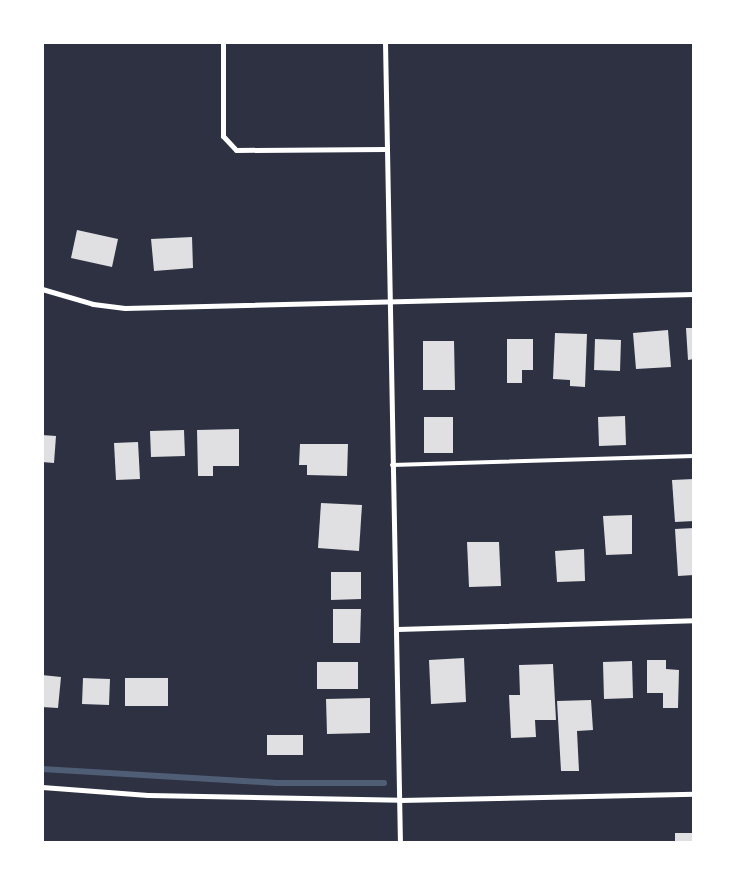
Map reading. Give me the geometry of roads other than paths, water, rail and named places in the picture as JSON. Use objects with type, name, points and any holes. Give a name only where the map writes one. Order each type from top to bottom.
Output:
[{"type":"street","points":[[223,42],[223,136],[236,150],[385,149]]},
{"type":"street","points":[[385,42],[385,149],[397,629],[400,842]]},
{"type":"street","points":[[42,289],[93,304],[125,308],[694,294]]},
{"type":"street","points":[[397,629],[694,620]]},
{"type":"street","points":[[42,787],[148,795],[400,800],[694,794]]},
{"type":"lane","points":[[392,465],[694,456]]},
{"type":"waterway","points":[[42,769],[277,783],[384,783]]}]
